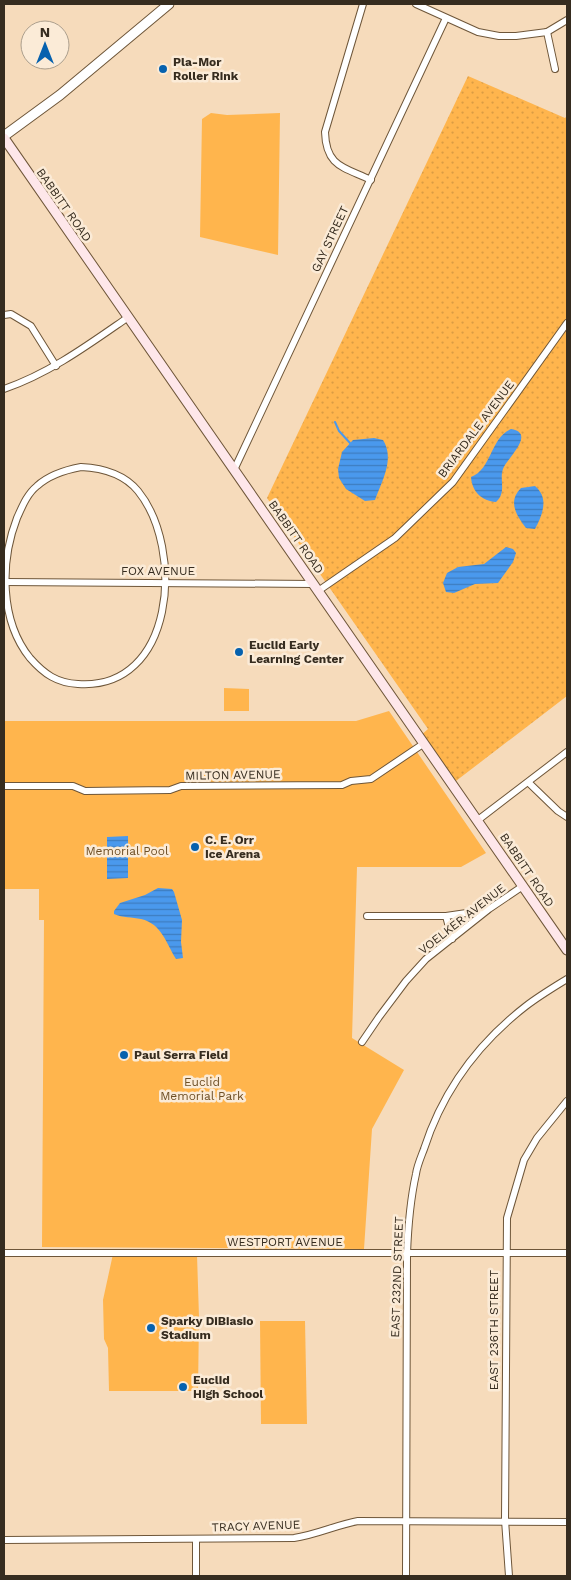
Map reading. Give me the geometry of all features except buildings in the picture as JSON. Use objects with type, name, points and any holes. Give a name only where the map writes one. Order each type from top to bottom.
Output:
[{"type":"main road","name":"BABBITT ROAD","points":[[4,137],[127,318],[567,950]]},
{"type":"street","points":[[4,137],[60,95],[169,4]]},
{"type":"street","points":[[362,4],[325,132],[326,146],[330,159],[340,166],[371,180]]},
{"type":"street","points":[[416,4],[478,32],[499,36],[547,32],[567,20]]},
{"type":"street","name":"GAY STREET","points":[[234,470],[446,18]]},
{"type":"street","points":[[547,32],[555,69]]},
{"type":"street","points":[[4,315],[11,314],[31,326],[56,366]]},
{"type":"street","points":[[4,388],[26,381],[56,366],[127,318]]},
{"type":"street","name":"BRIARDALE AVENUE","points":[[316,587],[395,538],[453,482],[567,323]]},
{"type":"street","points":[[81,467],[97,468],[116,474],[137,490],[151,510],[161,537],[164,607],[156,632],[144,656],[127,672],[106,683],[79,685],[58,682],[41,671],[24,651],[13,631],[7,604],[5,582],[11,533],[23,504],[36,486],[64,470],[81,467]]},
{"type":"street","name":"FOX AVENUE","points":[[5,582],[164,582],[316,587]]},
{"type":"street","name":"MILTON AVENUE","points":[[4,786],[73,786],[86,791],[170,790],[185,786],[342,785],[351,781],[371,779],[423,744]]},
{"type":"street","points":[[478,820],[529,783],[567,752]]},
{"type":"street","points":[[529,783],[558,812],[567,817]]},
{"type":"street","name":"VOELKER AVENUE","points":[[362,1042],[406,981],[434,952],[489,909],[523,886]]},
{"type":"street","points":[[367,916],[446,916],[489,909]]},
{"type":"street","points":[[446,916],[452,939]]},
{"type":"street","name":"EAST 232ND STREET","points":[[406,1576],[406,1254],[409,1216],[416,1173],[430,1130],[443,1100],[474,1056],[527,1004],[567,979]]},
{"type":"street","name":"EAST 236TH STREET","points":[[510,1576],[505,1520],[507,1218],[524,1160],[537,1138],[567,1101]]},
{"type":"street","name":"WESTPORT AVENUE","points":[[4,1253],[567,1253]]},
{"type":"street","name":"TRACY AVENUE","points":[[4,1540],[294,1538],[308,1536],[342,1524],[358,1521],[505,1520],[567,1522]]},
{"type":"street","points":[[196,1539],[196,1576]]},
{"type":"green space","points":[[468,76],[565,118],[567,116],[567,696],[452,784],[419,737],[428,729],[267,498]]},
{"type":"green space","points":[[211,113],[227,115],[280,113],[278,255],[200,237],[202,119]]},
{"type":"green space","points":[[224,688],[249,689],[249,711],[224,711]]},
{"type":"green space","name":"Euclid Memorial Park","points":[[389,711],[486,853],[461,867],[357,867],[352,1038],[404,1070],[372,1129],[364,1249],[42,1247],[44,920],[39,920],[39,889],[4,889],[4,721],[356,721]]},
{"type":"green space","name":"Sparky DiBiasio Stadium","points":[[113,1254],[197,1255],[199,1317],[198,1391],[109,1391],[108,1348],[104,1339],[103,1300]]},
{"type":"green space","points":[[260,1321],[305,1321],[307,1424],[261,1424]]},
{"type":"water","points":[[511,429],[518,431],[521,441],[503,469],[502,490],[499,498],[496,502],[486,500],[473,487],[471,477],[483,467],[504,433]]},
{"type":"water","points":[[374,438],[383,440],[388,455],[388,462],[375,500],[365,501],[346,489],[339,478],[338,469],[342,452],[353,440]]},
{"type":"water","points":[[535,486],[542,496],[543,506],[535,529],[526,528],[519,519],[514,504],[517,493],[521,488]]},
{"type":"water","points":[[506,547],[513,549],[516,553],[513,562],[498,583],[475,584],[454,593],[446,592],[443,583],[447,573],[458,567],[484,564]]},
{"type":"water","points":[[128,836],[128,878],[107,879],[107,837]]},
{"type":"water","points":[[158,888],[172,889],[174,892],[182,920],[181,942],[183,958],[176,959],[163,935],[148,921],[114,914],[120,903],[145,895]]},
{"type":"waterway","points":[[335,422],[339,431],[350,443]]},
{"type":"place","name":"Pla-Mor Roller Rink","points":[[163,69]]},
{"type":"place","name":"Euclid Early Learning Center","points":[[239,652]]},
{"type":"place","name":"C. E. Orr Ice Arena","points":[[195,847]]},
{"type":"place","name":"Paul Serra Field","points":[[124,1055]]},
{"type":"place","name":"Sparky DiBiasio Stadium","points":[[151,1328]]},
{"type":"place","name":"Euclid High School","points":[[183,1387]]},
{"type":"park label","name":"Memorial Pool","points":[[127,851]]}]
